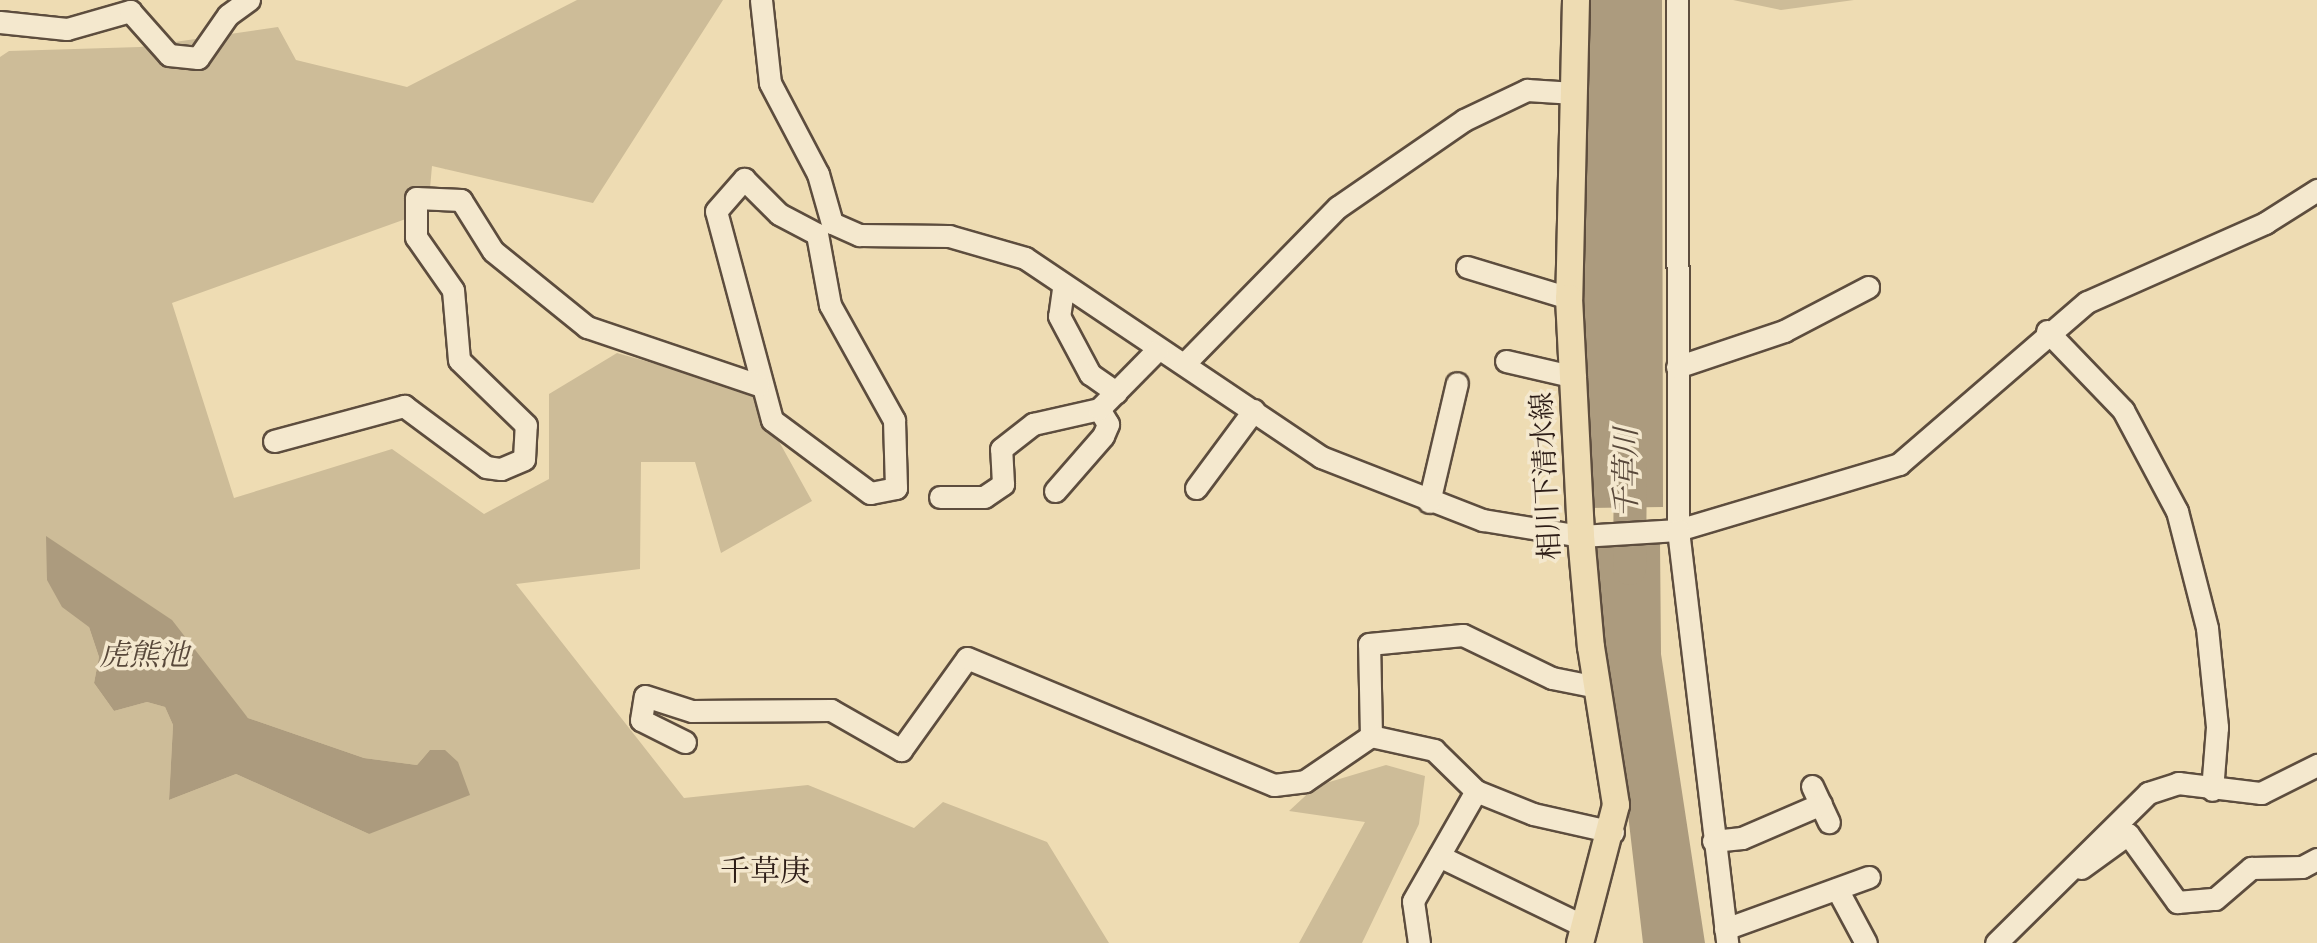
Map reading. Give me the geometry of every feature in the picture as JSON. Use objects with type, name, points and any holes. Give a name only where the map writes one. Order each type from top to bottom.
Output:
[{"type":"main road","name":"相川下清水線","points":[[1576,0],[1569,298],[1597,687],[1616,805],[1612,832],[1583,935]]},
{"type":"street","points":[[0,22],[67,29],[130,11],[169,55],[198,58],[228,15],[250,0]]},
{"type":"street","points":[[761,0],[770,83],[818,174],[825,228],[831,305],[894,420],[896,488],[870,493],[772,420],[758,385],[716,211],[744,179],[779,214],[825,228],[859,235],[949,236],[1025,258],[1063,289],[1157,350],[1186,362],[1321,457],[1429,502],[1483,520],[1587,537],[1672,531],[1899,464],[1940,435],[2047,331],[2119,284],[2265,223],[2317,190]]},
{"type":"street","points":[[1677,0],[1677,367],[1672,531],[1726,936],[1869,877]]},
{"type":"street","points":[[1186,362],[1318,225],[1441,136],[1527,90],[1574,93]]},
{"type":"street","points":[[274,441],[404,407],[486,467],[501,469],[524,459],[526,425],[459,360],[453,290],[416,237],[416,198],[461,200],[493,251],[587,327],[758,385]]},
{"type":"street","points":[[1467,267],[1569,298]]},
{"type":"street","points":[[1677,367],[1784,331],[1868,287]]},
{"type":"street","points":[[1063,289],[1059,316],[1090,374],[1116,392]]},
{"type":"street","points":[[2047,331],[2123,410],[2177,511],[2207,628],[2217,727],[2212,790]]},
{"type":"street","points":[[940,497],[984,497],[1003,484],[1001,449],[1034,424],[1099,409],[1157,350]]},
{"type":"street","points":[[1506,361],[1575,377]]},
{"type":"street","points":[[1429,502],[1457,383]]},
{"type":"street","points":[[1055,491],[1103,436],[1108,424],[1099,409]]},
{"type":"street","points":[[1196,488],[1254,410]]},
{"type":"street","points":[[1371,736],[1369,644],[1463,635],[1552,678],[1597,687]]},
{"type":"street","points":[[685,742],[641,720],[645,696],[692,710],[831,710],[901,750],[967,658],[1274,785],[1305,781],[1371,736],[1434,750],[1476,791],[1533,814],[1612,832]]},
{"type":"street","points":[[1996,943],[2066,868],[2148,793],[2178,783],[2212,790],[2261,793],[2317,765]]},
{"type":"street","points":[[1419,943],[1413,901],[1476,791]]},
{"type":"street","points":[[1713,841],[1742,838],[1820,804]]},
{"type":"street","points":[[2066,868],[2080,868],[2128,834],[2177,902],[2215,898],[2251,868],[2302,867],[2317,859]]},
{"type":"street","points":[[1439,856],[1583,935]]},
{"type":"street","points":[[1837,889],[1866,943]]},
{"type":"shaded area","points":[[577,0],[723,0],[593,203],[432,166],[428,211],[172,303],[234,498],[392,449],[484,514],[549,479],[549,394],[617,353],[751,391],[812,501],[721,553],[695,462],[641,462],[640,569],[516,584],[684,798],[808,785],[914,828],[943,802],[1047,842],[1109,943],[0,943],[0,57],[9,51],[140,47],[278,27],[296,60],[407,87]],"holes":[[[89,627],[212,677],[248,718],[364,758],[417,765],[430,750],[369,834],[236,774],[169,800],[173,725],[165,707],[147,702],[114,711],[94,683],[99,657]]]},
{"type":"shaded area","points":[[1733,0],[1854,0],[1781,10]]},
{"type":"shaded area","points":[[1386,765],[1425,776],[1419,824],[1362,943],[1299,943],[1365,822],[1289,811],[1316,786]]},
{"type":"water","points":[[1585,0],[1662,0],[1663,507],[1587,508],[1590,427],[1579,317]]},
{"type":"water","name":"虎熊池","points":[[46,536],[172,620],[248,718],[364,758],[417,765],[430,750],[445,750],[458,762],[470,795],[369,834],[236,774],[169,800],[173,725],[165,707],[147,702],[114,711],[94,683],[99,657],[89,627],[62,607],[47,580]]},
{"type":"water","points":[[1660,541],[1661,654],[1705,943],[1643,943],[1616,711],[1595,610],[1591,554],[1602,542]]},
{"type":"waterway","name":"千草川","points":[[1629,568],[1630,461]]},
{"type":"district","name":"千草庚","points":[[765,873]]}]
